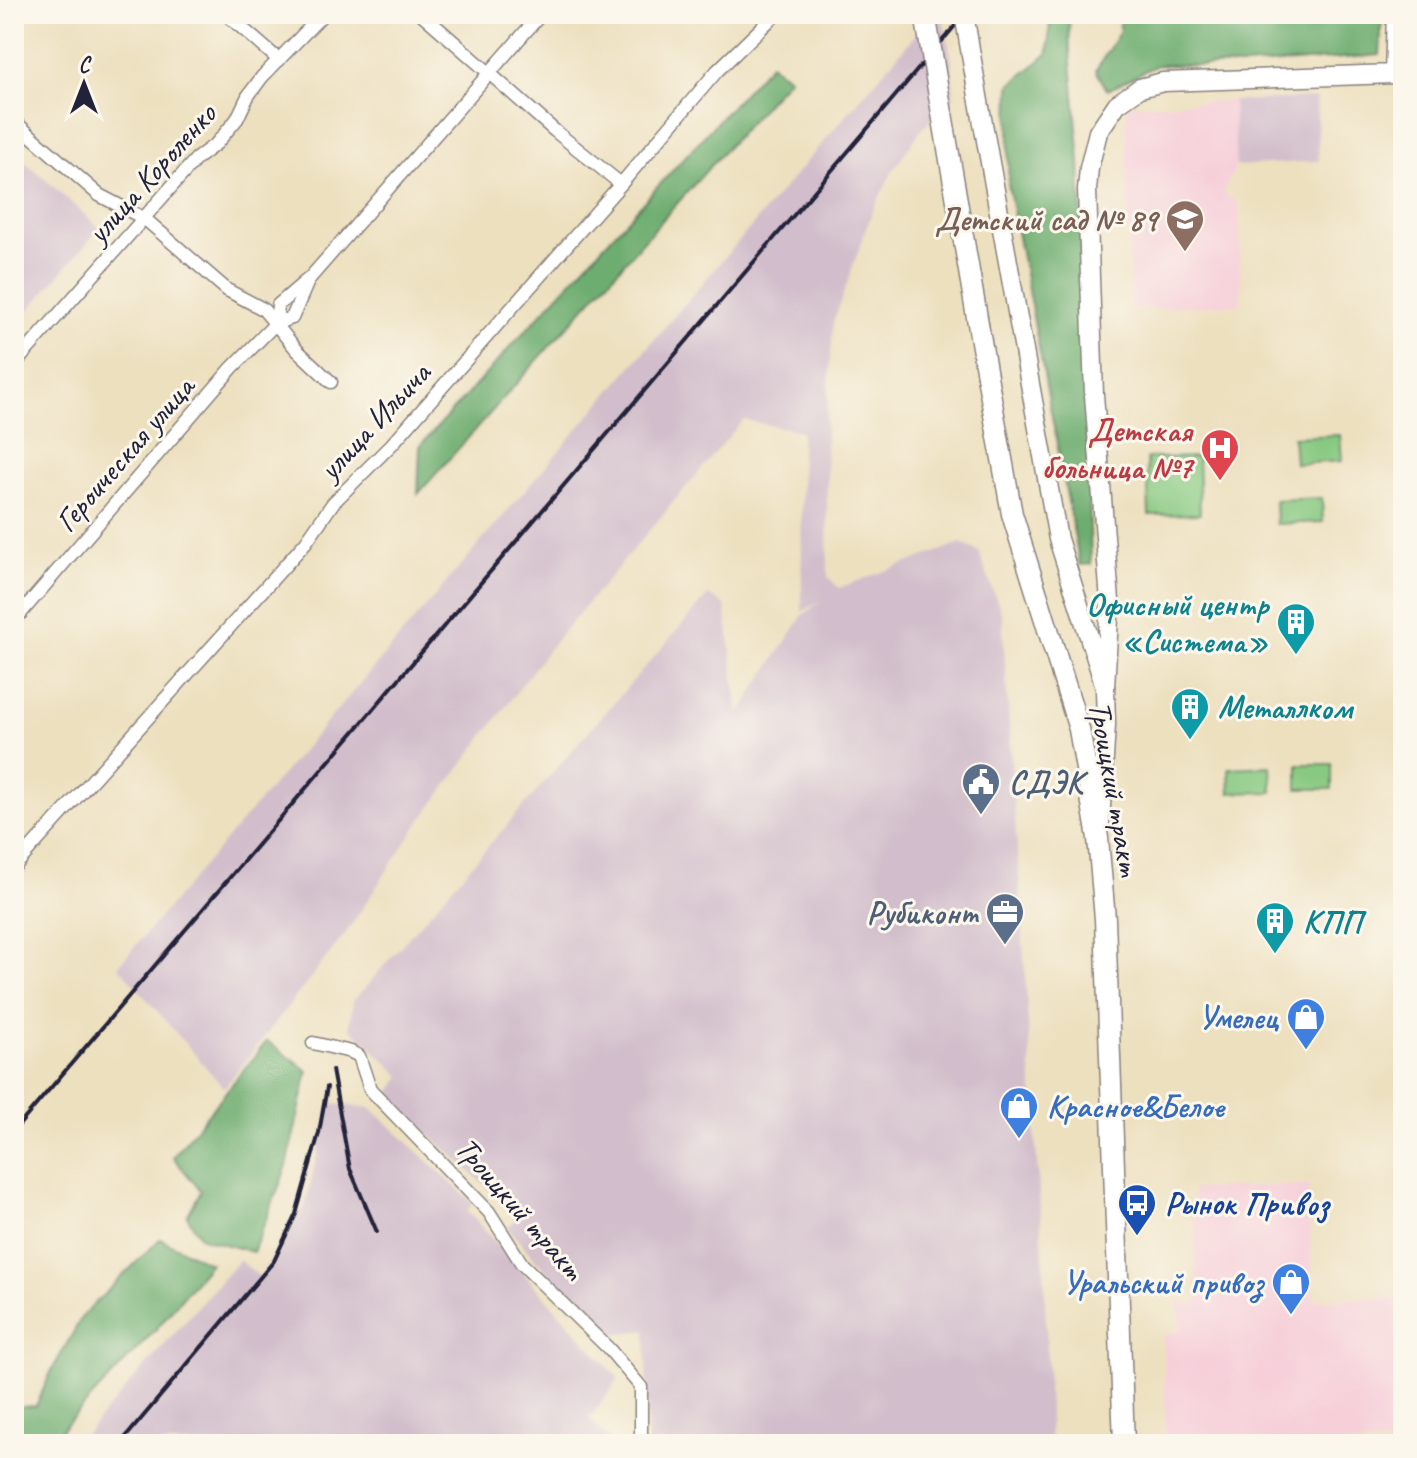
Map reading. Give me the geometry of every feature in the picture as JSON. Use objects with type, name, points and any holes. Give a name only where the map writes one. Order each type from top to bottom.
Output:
[{"type":"main road","name":"Троицкий тракт","points":[[925,14],[1006,492],[1079,729],[1098,838],[1106,933],[1124,1444]]},
{"type":"street","points":[[226,14],[279,60]]},
{"type":"street","name":"улица Короленко","points":[[14,365],[196,159],[217,143],[237,119],[262,77],[323,14]]},
{"type":"street","points":[[422,14],[555,131],[621,184]]},
{"type":"street","name":"Героическая улица","points":[[14,621],[232,368],[276,323],[292,318],[309,279],[541,14]]},
{"type":"street","name":"улица Ильича","points":[[14,867],[306,542],[333,503],[392,444],[717,71],[776,14]]},
{"type":"street","points":[[964,14],[1058,539],[1105,687]]},
{"type":"street","points":[[1098,838],[1110,601],[1094,395],[1087,190],[1098,132],[1123,99],[1140,88],[1163,82],[1399,73],[1396,14]]},
{"type":"street","points":[[14,121],[99,195],[145,219],[227,290],[263,309],[297,350],[331,382]]},
{"type":"street","points":[[1077,603],[1082,609],[1092,612],[1103,609],[1110,601]]},
{"type":"street","name":"Троицкий тракт","points":[[313,1043],[359,1056],[370,1089],[489,1212],[522,1264],[609,1349],[641,1387],[641,1444]]},
{"type":"shaded area","points":[[933,14],[942,14],[952,61],[954,98],[923,127],[892,172],[872,212],[833,323],[826,427],[828,577],[839,588],[961,543],[979,552],[1002,615],[1044,1271],[1050,1444],[648,1444],[646,1330],[604,1335],[507,1228],[518,1216],[388,1096],[401,1076],[349,1027],[353,1001],[708,595],[725,605],[739,714],[803,615],[825,598],[802,612],[801,431],[743,420],[547,651],[414,830],[348,930],[224,1088],[118,966]]},
{"type":"shaded area","points":[[1316,98],[1319,161],[1236,166],[1233,101]]},
{"type":"shaded area","name":"Детский сад № 89","points":[[1233,101],[1236,166],[1223,193],[1239,203],[1241,304],[1131,309],[1127,105]]},
{"type":"shaded area","points":[[14,152],[100,228],[14,327]]},
{"type":"shaded area","points":[[330,1103],[371,1108],[473,1203],[467,1211],[619,1379],[589,1419],[615,1444],[77,1444],[239,1260],[260,1277],[305,1206]]},
{"type":"shaded area","name":"Уральский привоз","points":[[1308,1185],[1313,1300],[1403,1297],[1403,1444],[1166,1444],[1163,1336],[1181,1329],[1177,1303],[1197,1302],[1193,1189]]},
{"type":"green space","points":[[994,14],[1069,14],[1080,160],[1091,564],[1080,565],[1008,184],[1010,85],[1048,54],[1050,19],[989,19]]},
{"type":"green space","points":[[1119,14],[1382,14],[1380,55],[1245,66],[1157,65],[1107,90],[1096,70],[1120,31]]},
{"type":"green space","points":[[770,64],[789,78],[418,494],[420,446]]},
{"type":"green space","points":[[1340,435],[1342,461],[1295,464],[1293,437]]},
{"type":"green space","points":[[1198,457],[1200,514],[1149,515],[1147,458]]},
{"type":"green space","points":[[1322,498],[1323,522],[1276,524],[1275,500]]},
{"type":"green space","points":[[1298,764],[1332,764],[1332,789],[1298,789]]},
{"type":"green space","points":[[1271,766],[1272,792],[1230,793],[1229,768]]},
{"type":"green space","points":[[267,1041],[308,1071],[287,1166],[253,1252],[201,1238],[187,1216],[201,1191],[173,1157]]},
{"type":"green space","points":[[160,1239],[210,1263],[157,1328],[48,1444],[14,1444],[14,1407],[36,1406],[83,1315]]},
{"type":"railway","points":[[14,1131],[965,14]]},
{"type":"railway","points":[[332,1070],[350,1169],[377,1232]]},
{"type":"railway","points":[[120,1444],[274,1261],[296,1214],[319,1133],[327,1087]]},
{"type":"place","name":"Детский сад № 89","points":[[1185,253]]},
{"type":"place","name":"Детская больница №7","points":[[1220,482]]},
{"type":"place","name":"Офисный центр «Система»","points":[[1296,656]]},
{"type":"place","name":"Металлком","points":[[1190,741]]},
{"type":"place","name":"СДЭК","points":[[981,816]]},
{"type":"place","name":"Рубиконт","points":[[1005,946]]},
{"type":"place","name":"КПП","points":[[1275,955]]},
{"type":"place","name":"Умелец","points":[[1306,1051]]},
{"type":"place","name":"Красное&Белое","points":[[1019,1140]]},
{"type":"place","name":"Рынок Привоз","points":[[1137,1237]]},
{"type":"place","name":"Уральский привоз","points":[[1291,1316]]}]
